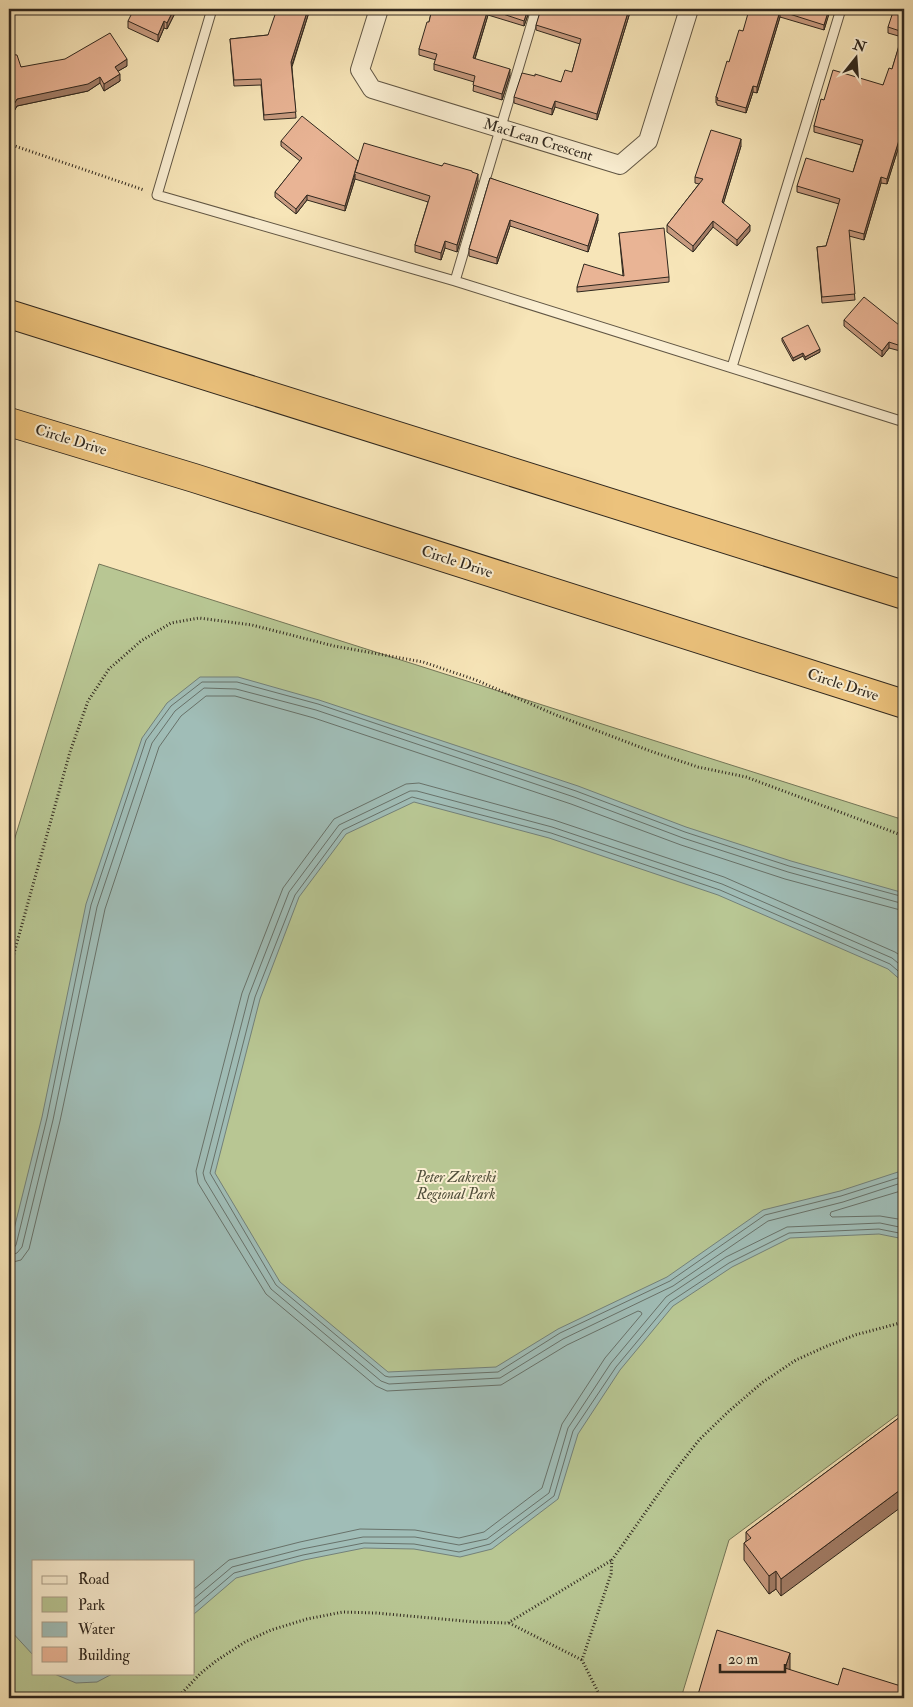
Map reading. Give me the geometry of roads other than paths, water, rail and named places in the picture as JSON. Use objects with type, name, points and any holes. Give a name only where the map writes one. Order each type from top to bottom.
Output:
[{"type":"highway","points":[[9,314],[904,595]]},
{"type":"highway","name":"Circle Drive","points":[[9,422],[194,478],[904,704]]},
{"type":"highway","points":[[9,432],[194,478]]},
{"type":"street","name":"MacLean Crescent","points":[[379,9],[360,70],[372,89],[620,165],[648,141],[688,9]]},
{"type":"lane","points":[[212,9],[157,194],[454,281],[904,422]]},
{"type":"lane","points":[[454,281],[536,9]]},
{"type":"lane","points":[[732,367],[842,9]]},
{"type":"water","points":[[200,677],[238,677],[319,700],[578,786],[686,827],[791,861],[904,893],[904,983],[888,969],[718,895],[549,838],[414,802],[346,834],[299,897],[260,999],[215,1173],[280,1282],[388,1372],[496,1367],[558,1329],[667,1277],[763,1210],[840,1191],[904,1170],[904,1239],[879,1234],[790,1238],[732,1267],[673,1306],[620,1370],[578,1434],[558,1499],[492,1549],[460,1557],[414,1549],[364,1548],[304,1560],[236,1578],[195,1613],[195,1560],[32,1560],[32,1654],[9,1629],[9,1249],[42,1117],[86,904],[142,738],[167,703]]},
{"type":"water","points":[[54,1674],[112,1674],[97,1682],[76,1683]]},
{"type":"park label","name":"Peter Zakreski Regional Park","points":[[456,1186]]}]
